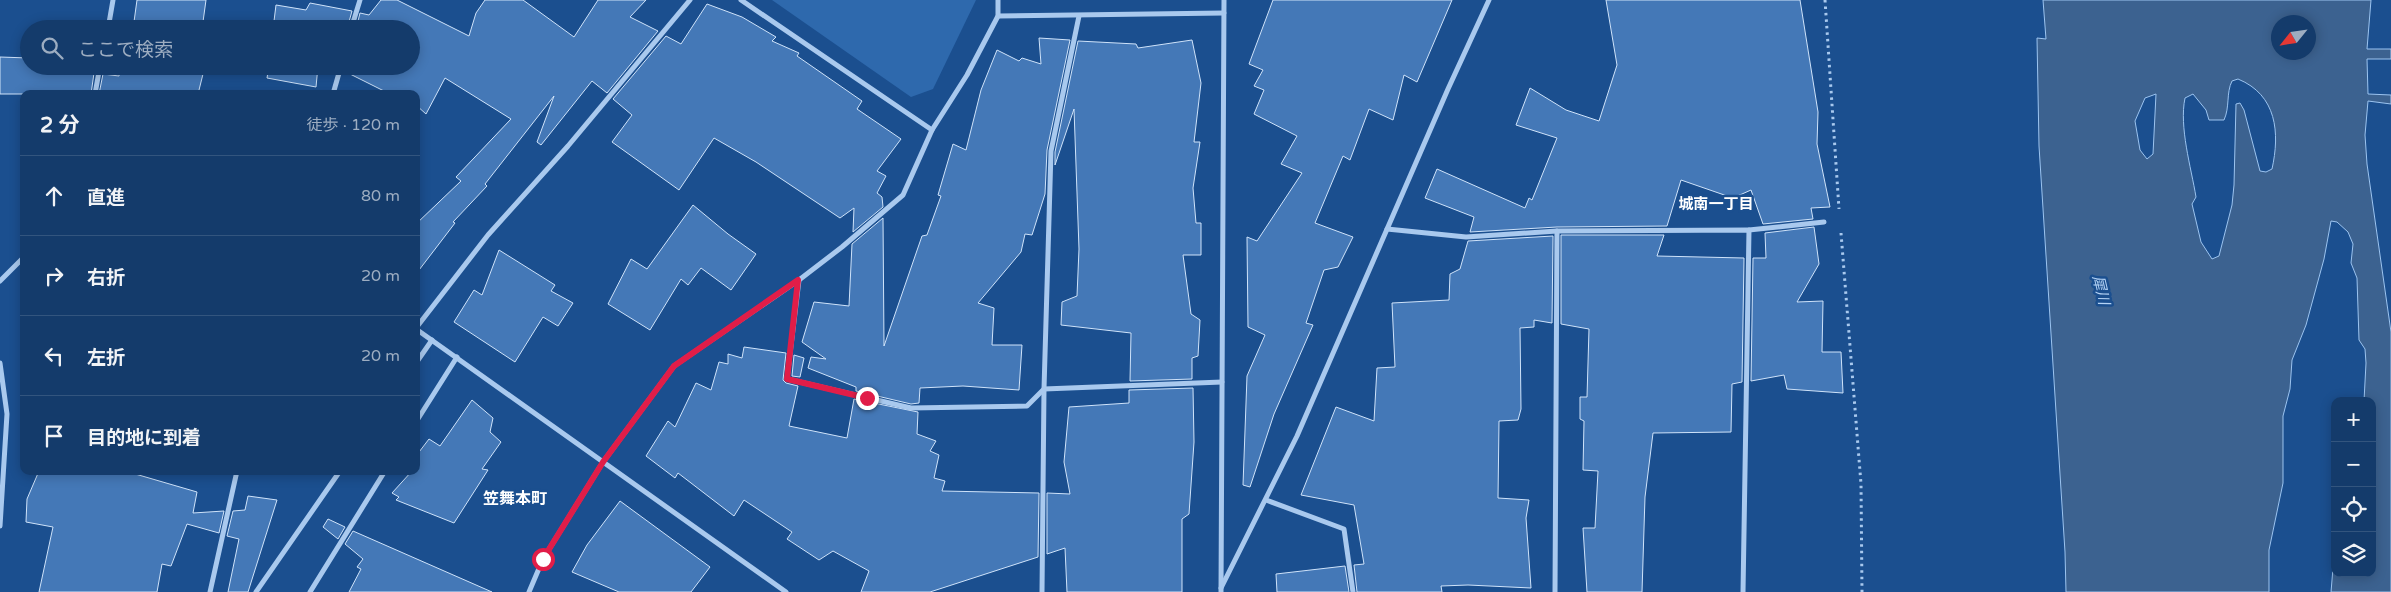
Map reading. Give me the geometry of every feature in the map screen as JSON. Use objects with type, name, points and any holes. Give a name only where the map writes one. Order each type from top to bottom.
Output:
[{"type":"street","points":[[110,20],[113,0]]},
{"type":"street","points":[[354,20],[360,0]]},
{"type":"street","points":[[420,323],[488,235],[568,146],[690,0]]},
{"type":"street","points":[[741,0],[932,130]]},
{"type":"street","points":[[529,592],[543,559],[603,462],[674,366],[798,280],[842,247],[903,195],[932,130],[967,75],[998,16],[998,0]]},
{"type":"street","points":[[1221,590],[1224,0]]},
{"type":"street","points":[[1221,590],[1298,436],[1488,0]]},
{"type":"street","points":[[998,16],[1224,13]]},
{"type":"street","points":[[1042,592],[1044,389],[1051,151],[1079,16]]},
{"type":"street","points":[[95,90],[98,75]]},
{"type":"street","points":[[334,90],[338,75]]},
{"type":"street","points":[[1387,229],[1466,237],[1557,231],[1749,230],[1824,222]]},
{"type":"street","points":[[1743,592],[1749,230]]},
{"type":"street","points":[[1556,592],[1557,231]]},
{"type":"street","points":[[0,281],[20,261]]},
{"type":"street","points":[[798,280],[787,379],[911,408],[1027,406],[1044,389],[1222,382]]},
{"type":"street","points":[[420,331],[786,592]]},
{"type":"street","points":[[420,357],[432,340]]},
{"type":"street","points":[[420,416],[457,357]]},
{"type":"street","points":[[0,363],[7,414],[0,526]]},
{"type":"street","points":[[210,592],[236,475]]},
{"type":"street","points":[[256,592],[337,475]]},
{"type":"street","points":[[310,592],[383,475]]},
{"type":"street","points":[[1266,500],[1344,528],[1353,592]]},
{"type":"path","points":[[1825,0],[1840,212]]},
{"type":"path","points":[[1841,232],[1861,484],[1862,592]]},
{"type":"shaded area","points":[[772,0],[976,0],[933,89],[911,97]]},
{"type":"water","name":"犀川","points":[[2043,0],[2371,0],[2367,49],[2391,49],[2391,59],[2367,59],[2368,94],[2391,95],[2391,104],[2368,101],[2365,135],[2367,164],[2391,332],[2391,592],[2331,592],[2332,577],[2376,577],[2376,397],[2364,397],[2365,349],[2359,340],[2357,278],[2351,263],[2353,244],[2348,232],[2337,222],[2331,221],[2324,259],[2306,325],[2292,360],[2290,389],[2283,416],[2283,483],[2269,550],[2269,592],[2066,592],[2039,146],[2037,38],[2046,39]],"holes":[[[2238,79],[2251,86],[2268,105],[2273,117],[2276,142],[2272,169],[2266,172],[2260,171],[2244,110],[2240,103],[2236,104],[2232,205],[2219,256],[2212,259],[2201,242],[2192,204],[2196,197],[2183,121],[2185,98],[2193,94],[2206,110],[2209,120],[2224,120],[2232,81]],[[2156,94],[2153,154],[2147,159],[2140,150],[2135,121],[2145,98]]]},
{"type":"building","points":[[137,0],[206,0],[203,20],[134,20]]},
{"type":"building","points":[[381,0],[397,0],[469,36],[476,13],[485,0],[523,0],[574,37],[598,0],[646,0],[630,17],[658,31],[607,93],[592,81],[541,145],[537,142],[554,96],[485,184],[487,186],[453,222],[455,223],[420,269],[420,220],[461,181],[456,177],[511,119],[445,78],[426,114],[420,109],[420,90],[382,90],[352,75],[420,75],[420,20],[358,20],[360,13],[369,15]]},
{"type":"building","points":[[1273,0],[1452,0],[1417,82],[1404,75],[1393,120],[1369,109],[1350,160],[1343,156],[1315,223],[1353,237],[1338,267],[1324,270],[1306,323],[1313,325],[1274,414],[1250,487],[1243,485],[1247,376],[1265,335],[1248,327],[1247,237],[1257,241],[1302,173],[1281,164],[1297,136],[1254,114],[1264,90],[1254,86],[1263,70],[1249,64]]},
{"type":"building","points":[[1606,0],[1800,0],[1818,112],[1817,144],[1830,207],[1811,208],[1813,219],[1763,224],[1751,190],[1733,198],[1681,180],[1667,226],[1557,227],[1470,232],[1474,217],[1425,198],[1437,169],[1525,208],[1529,198],[1532,200],[1557,138],[1516,125],[1530,88],[1566,110],[1599,121],[1617,65]]},
{"type":"building","points":[[310,3],[352,11],[350,20],[274,20],[276,5],[306,10]]},
{"type":"building","points":[[707,4],[742,17],[776,37],[772,41],[799,53],[797,56],[862,101],[857,109],[901,139],[877,171],[886,176],[877,193],[882,197],[883,207],[853,232],[854,208],[840,218],[756,162],[714,138],[679,190],[612,142],[632,115],[613,99],[666,36],[681,44]]},
{"type":"building","points":[[1039,38],[1070,40],[1047,150],[1045,194],[1032,235],[1025,234],[1021,252],[978,303],[994,308],[992,345],[1022,345],[1019,390],[963,386],[920,388],[919,403],[911,404],[856,391],[856,387],[808,368],[811,357],[826,359],[802,342],[814,302],[849,306],[852,244],[883,218],[884,346],[922,236],[927,235],[941,196],[938,195],[953,144],[966,150],[981,90],[997,50],[1019,61],[1022,58],[1041,64]]},
{"type":"building","points":[[1192,40],[1201,83],[1194,142],[1200,142],[1193,188],[1196,223],[1201,223],[1201,255],[1183,255],[1191,314],[1200,320],[1198,356],[1192,358],[1192,379],[1130,381],[1131,333],[1061,325],[1062,302],[1077,296],[1079,249],[1074,109],[1055,165],[1055,152],[1078,41],[1136,44],[1138,48]]},
{"type":"building","points":[[0,57],[20,58],[20,75],[94,75],[92,90],[20,90],[20,94],[0,94]]},
{"type":"building","points":[[103,75],[203,75],[199,90],[100,90]]},
{"type":"building","points":[[268,75],[317,75],[316,87],[267,78]]},
{"type":"building","points":[[693,205],[756,254],[731,290],[701,268],[688,285],[681,279],[650,330],[608,304],[631,259],[647,269]]},
{"type":"building","points":[[1814,227],[1819,264],[1797,302],[1823,301],[1822,352],[1841,352],[1843,393],[1787,389],[1784,375],[1751,381],[1753,258],[1766,258],[1765,233]]},
{"type":"building","points":[[1561,235],[1664,235],[1657,256],[1744,258],[1742,382],[1732,384],[1731,432],[1653,433],[1645,497],[1642,592],[1587,592],[1583,528],[1595,528],[1598,471],[1583,470],[1584,421],[1580,419],[1580,397],[1587,397],[1589,329],[1561,324]]},
{"type":"building","points":[[1553,236],[1552,323],[1534,320],[1534,327],[1520,328],[1521,409],[1518,420],[1499,421],[1498,498],[1529,500],[1526,518],[1531,588],[1468,585],[1441,586],[1442,592],[1357,592],[1354,565],[1364,564],[1354,505],[1301,495],[1336,407],[1374,421],[1377,368],[1395,367],[1392,303],[1449,300],[1450,274],[1460,269],[1468,241]]},
{"type":"building","points":[[499,250],[555,285],[551,291],[573,303],[558,326],[543,317],[515,362],[454,322],[474,290],[482,295]]},
{"type":"building","points":[[744,347],[786,353],[783,380],[786,383],[798,386],[789,426],[847,438],[854,399],[918,412],[917,434],[936,441],[930,451],[939,455],[934,478],[945,481],[942,491],[1039,493],[1038,557],[930,592],[861,592],[869,571],[833,551],[819,560],[787,539],[792,532],[744,500],[734,516],[678,473],[675,478],[646,456],[668,421],[675,427],[696,383],[711,390],[719,362],[728,364],[728,354],[742,358]]},
{"type":"building","points":[[794,355],[804,358],[800,377],[792,376]]},
{"type":"building","points":[[1193,388],[1194,442],[1189,514],[1182,519],[1182,592],[1067,592],[1065,548],[1047,554],[1047,493],[1070,494],[1064,462],[1069,407],[1129,403],[1129,390]]},
{"type":"building","points":[[472,400],[493,418],[490,432],[501,442],[482,469],[488,470],[454,523],[396,500],[399,497],[392,493],[408,475],[420,475],[420,451],[429,439],[440,446]]},
{"type":"building","points":[[37,475],[139,475],[197,492],[193,513],[224,511],[219,533],[187,524],[171,566],[162,564],[157,592],[39,592],[53,527],[26,522],[27,499]]},
{"type":"building","points":[[248,496],[277,500],[248,592],[228,592],[239,539],[227,536],[233,511],[245,510]]},
{"type":"building","points":[[620,501],[710,567],[691,592],[619,592],[572,572],[587,545]]},
{"type":"building","points":[[328,519],[345,527],[338,539],[323,527]]},
{"type":"building","points":[[353,531],[492,592],[349,592],[361,569],[357,567],[363,559],[345,544]]},
{"type":"building","points":[[1345,566],[1349,592],[1277,592],[1276,574]]},
{"type":"district","name":"城南一丁目","points":[[1716,204]]},
{"type":"district","name":"笠舞本町","points":[[515,498]]},
{"type":"route","points":[[543,559],[603,462],[674,366],[798,280],[787,379],[867,398]]}]
